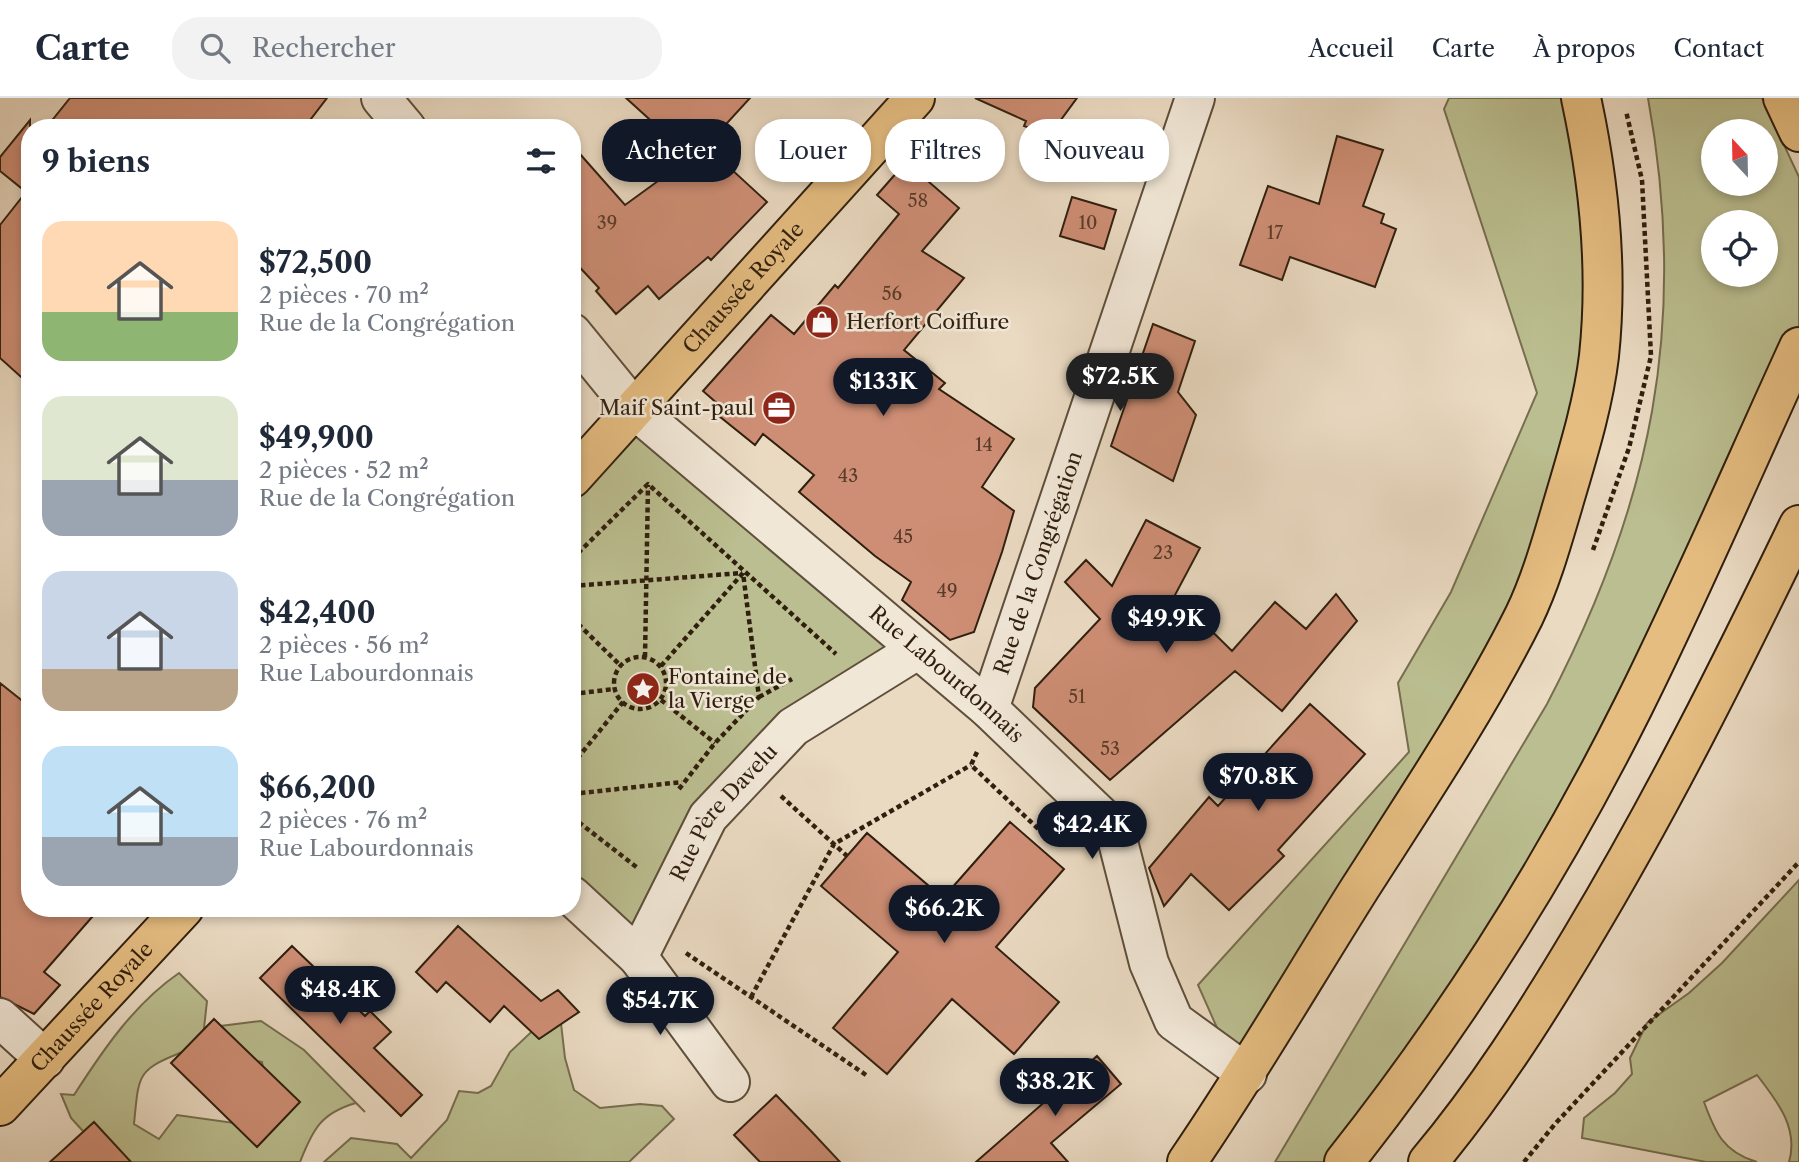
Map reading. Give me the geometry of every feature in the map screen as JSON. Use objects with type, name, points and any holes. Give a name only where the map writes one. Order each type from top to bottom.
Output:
[{"type":"main road","name":"Chaussée Royale","points":[[581,468],[915,98]]},
{"type":"main road","points":[[1187,1162],[1240,1070],[1454,742],[1525,613],[1555,532],[1584,433],[1599,357],[1603,269],[1590,138],[1581,98]]},
{"type":"main road","points":[[1783,98],[1799,132]]},
{"type":"main road","points":[[1344,1162],[1458,1006],[1553,852],[1633,708],[1799,347]]},
{"type":"main road","points":[[1428,1162],[1458,1127],[1545,999],[1640,840],[1713,703],[1799,525]]},
{"type":"main road","name":"Chaussée Royale","points":[[0,1106],[176,917]]},
{"type":"street","points":[[382,98],[399,119]]},
{"type":"street","name":"Rue de la Congrégation","points":[[989,709],[1195,98]]},
{"type":"street","name":"Rue Labourdonnais","points":[[581,344],[634,410],[989,709],[1115,830],[1149,962],[1174,1021],[1240,1070]]},
{"type":"street","name":"Rue Père Davelu","points":[[638,957],[708,817],[793,727],[917,650]]},
{"type":"street","points":[[581,904],[638,957],[730,1082]]},
{"type":"street","points":[[0,1018],[45,1059]]},
{"type":"path","points":[[581,550],[648,484]]},
{"type":"path","points":[[648,484],[743,573],[836,654],[825,660]]},
{"type":"path","points":[[645,657],[648,484]]},
{"type":"path","points":[[581,585],[743,573]]},
{"type":"path","points":[[661,666],[743,573]]},
{"type":"path","points":[[743,573],[759,697]]},
{"type":"path","points":[[581,627],[621,666]]},
{"type":"path","points":[[645,657],[661,666],[667,683],[661,700],[654,706],[637,710],[622,702],[614,689],[616,673],[627,660],[645,657]]},
{"type":"path","points":[[677,793],[682,782],[715,743],[759,697],[803,672]]},
{"type":"path","points":[[581,693],[614,689]]},
{"type":"path","points":[[661,700],[723,750]]},
{"type":"path","points":[[581,754],[622,702]]},
{"type":"path","points":[[751,997],[834,844],[971,765],[980,745]]},
{"type":"path","points":[[971,765],[1051,841]]},
{"type":"path","points":[[581,793],[682,782]]},
{"type":"path","points":[[775,791],[847,856]]},
{"type":"path","points":[[581,824],[638,871],[643,860]]},
{"type":"path","points":[[1524,1162],[1555,1124],[1799,862]]},
{"type":"path","points":[[686,953],[866,1075]]},
{"type":"green space","points":[[1449,98],[1581,98],[1603,269],[1525,613],[1234,1066],[1198,985],[1409,752],[1398,683],[1451,592],[1537,393],[1444,109]]},
{"type":"green space","points":[[1648,98],[1762,98],[1772,119],[1701,119],[1701,196],[1778,196],[1778,132],[1799,177],[1799,347],[1633,708],[1344,1162],[1275,1162],[1547,704],[1583,629],[1613,556],[1636,483],[1652,410],[1662,336],[1664,259],[1660,180]]},
{"type":"green space","points":[[634,409],[917,650],[708,817],[638,957],[581,904],[581,468]]},
{"type":"green space","points":[[1799,880],[1799,1162],[1789,1162],[1789,1126],[1779,1105],[1757,1075],[1704,1102],[1712,1123],[1728,1147],[1757,1162],[1706,1162],[1582,1138],[1584,1118],[1615,1093],[1632,1074],[1630,1058],[1647,1023],[1689,993],[1722,963]]},
{"type":"green space","points":[[179,973],[207,1001],[204,1028],[261,1021],[304,1050],[365,1112],[356,1103],[326,1117],[314,1131],[300,1162],[111,1162],[71,1118],[61,1094],[74,1095],[120,1029],[163,985]],"holes":[[[185,1051],[262,1062],[266,1085],[248,1125],[177,1115],[159,1139],[134,1124],[139,1084],[143,1076],[157,1063]]]},
{"type":"green space","points":[[559,1006],[565,1058],[574,1090],[600,1108],[640,1104],[662,1106],[674,1119],[629,1162],[324,1162],[351,1138],[397,1144],[411,1158],[447,1120],[459,1091],[478,1093],[491,1086],[510,1052]]},
{"type":"building","points":[[70,98],[327,98],[311,119],[53,119]]},
{"type":"building","points":[[626,98],[750,98],[731,119],[649,119]]},
{"type":"building","points":[[975,98],[1077,98],[1062,119],[1022,119]]},
{"type":"building","points":[[21,131],[21,188],[0,171],[0,157]]},
{"type":"building","points":[[1337,136],[1383,150],[1363,206],[1384,214],[1381,223],[1396,229],[1375,287],[1290,257],[1282,280],[1240,265],[1268,186],[1319,204]]},
{"type":"building","points":[[581,155],[625,205],[657,182],[741,182],[741,178],[767,202],[711,260],[708,257],[659,299],[648,286],[616,314],[596,291],[599,288],[581,269]]},
{"type":"building","points":[[888,182],[929,182],[959,208],[922,251],[964,278],[904,350],[945,383],[939,389],[1014,439],[982,487],[1014,511],[1002,552],[974,632],[950,640],[902,600],[911,582],[875,556],[799,492],[814,475],[763,434],[755,445],[719,416],[719,405],[703,391],[771,315],[794,334],[835,285],[838,288],[899,214],[877,195]]},
{"type":"building","points":[[1072,197],[1116,210],[1104,249],[1060,236]]},
{"type":"building","points":[[21,198],[21,377],[0,358],[0,225]]},
{"type":"building","points":[[1153,324],[1195,341],[1178,392],[1196,415],[1173,481],[1111,446]]},
{"type":"building","points":[[1146,520],[1200,548],[1175,595],[1232,651],[1275,602],[1306,629],[1336,594],[1357,621],[1282,711],[1235,671],[1110,780],[1033,707],[1035,688],[1100,619],[1065,582],[1086,560],[1112,586]]},
{"type":"building","points":[[0,683],[21,700],[21,917],[92,917],[44,972],[60,985],[34,1014],[0,997]]},
{"type":"building","points":[[1310,704],[1365,754],[1278,850],[1284,856],[1229,910],[1191,874],[1164,906],[1149,868],[1209,797],[1218,806]]},
{"type":"building","points":[[1010,822],[1064,869],[996,947],[1059,1002],[1014,1054],[952,999],[887,1074],[833,1028],[898,952],[821,886],[867,833],[943,898]]},
{"type":"building","points":[[458,926],[541,1001],[558,990],[579,1012],[539,1039],[504,1006],[490,1022],[446,982],[437,992],[416,972]]},
{"type":"building","points":[[292,946],[365,1016],[370,1011],[391,1032],[374,1048],[422,1095],[401,1116],[260,978]]},
{"type":"building","points":[[214,1019],[300,1102],[257,1147],[171,1063]]},
{"type":"building","points":[[1097,1056],[1121,1084],[1051,1143],[1068,1162],[976,1162]]},
{"type":"building","points":[[776,1095],[840,1162],[760,1162],[734,1135]]},
{"type":"building","points":[[94,1122],[131,1162],[50,1162]]},
{"type":"place","name":"Herfort Coiffure","points":[[822,322]]},
{"type":"place","name":"Maif Saint-paul","points":[[779,408]]},
{"type":"place","name":"Fontaine de la Vierge","points":[[643,689]]}]
